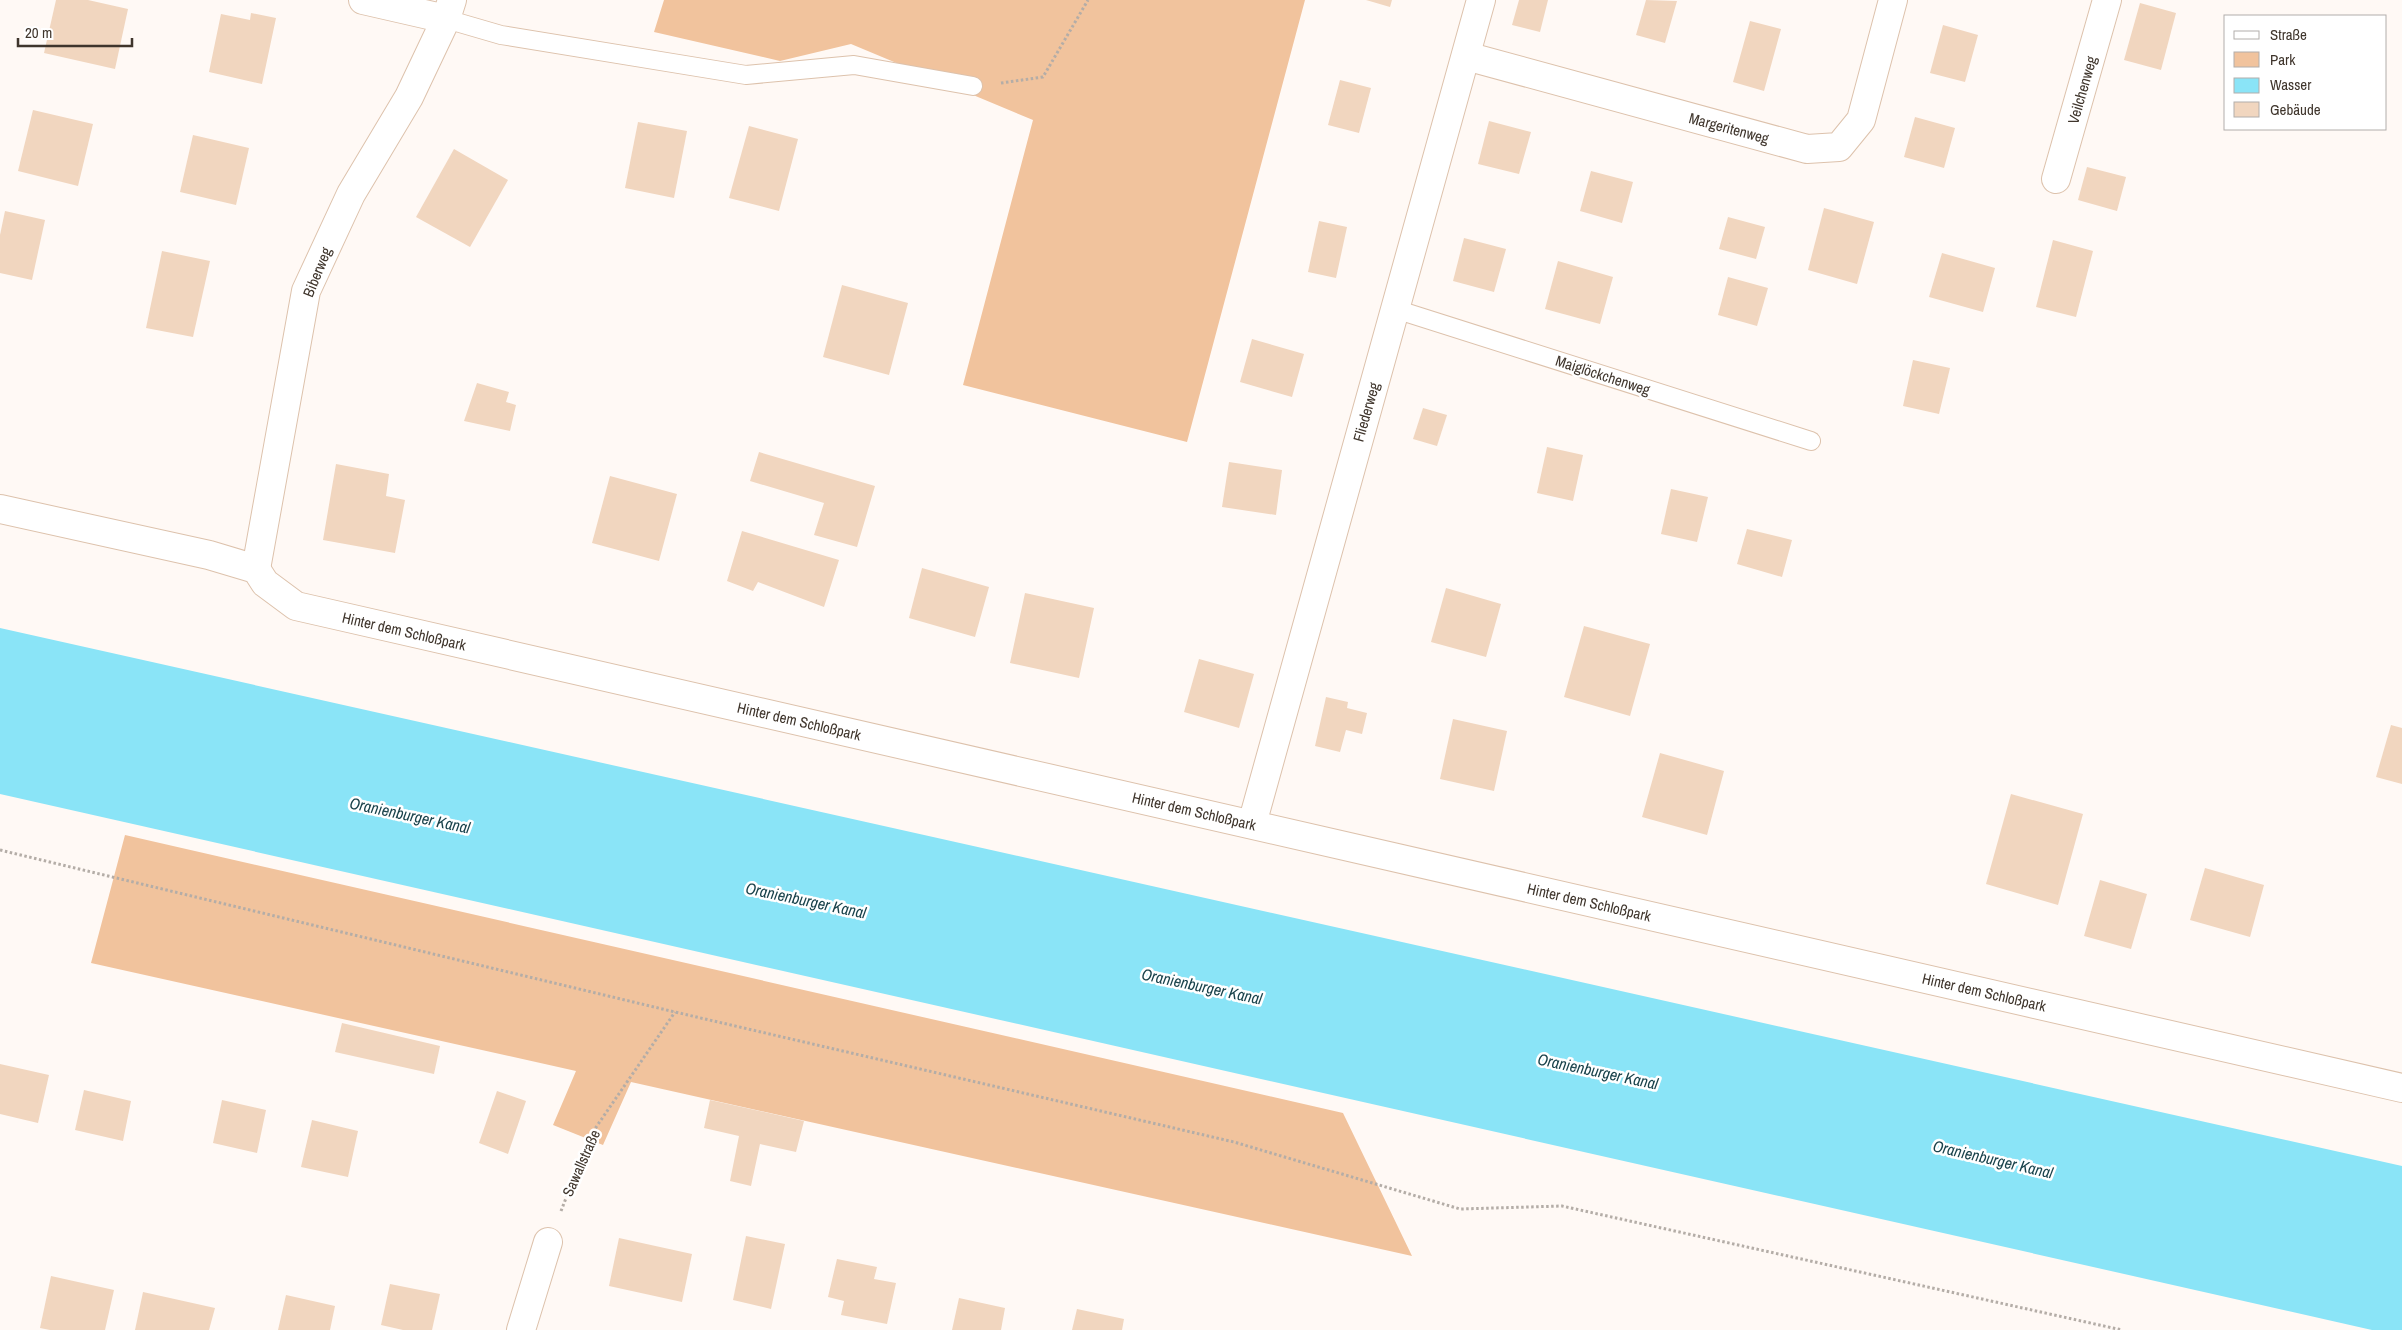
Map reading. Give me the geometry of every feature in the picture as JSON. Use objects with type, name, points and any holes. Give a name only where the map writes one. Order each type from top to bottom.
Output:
[{"type":"street","points":[[363,0],[449,10]]},
{"type":"street","name":"Fliederweg","points":[[1252,824],[1480,0]]},
{"type":"street","name":"Margeritenweg","points":[[1466,56],[1807,149],[1839,147],[1860,120],[1893,0]]},
{"type":"street","name":"Veilchenweg","points":[[2056,180],[2107,0]]},
{"type":"street","name":"Biberweg","points":[[256,569],[306,291],[351,194],[409,97],[449,10]]},
{"type":"street","points":[[0,509],[209,555],[256,569]]},
{"type":"street","name":"Hinter dem Schloßpark","points":[[256,569],[264,583],[296,606],[2402,1088]]},
{"type":"street","points":[[521,1330],[548,1242]]},
{"type":"lane","points":[[449,10],[501,35],[746,75],[854,65],[973,86]]},
{"type":"lane","name":"Maiglöckchenweg","points":[[1395,309],[1811,441]]},
{"type":"path","points":[[973,86],[1043,78],[1088,0]]},
{"type":"path","points":[[0,850],[675,1012],[1234,1142],[1460,1209],[1562,1206],[2122,1330]]},
{"type":"path","name":"Sawallstraße","points":[[548,1242],[590,1136],[675,1012]]},
{"type":"green space","points":[[664,0],[1305,0],[1187,442],[963,385],[1033,120],[851,44],[780,61],[654,32]]},
{"type":"green space","points":[[125,835],[1343,1113],[1412,1256],[631,1082],[603,1145],[553,1125],[576,1071],[91,963]]},
{"type":"water","name":"Oranienburger Kanal","points":[[0,628],[2402,1166],[2402,1330],[2372,1330],[0,794]]},
{"type":"building","points":[[56,0],[88,0],[128,9],[115,69],[44,53]]},
{"type":"building","points":[[1366,0],[1392,0],[1390,7]]},
{"type":"building","points":[[1519,0],[1548,0],[1540,32],[1512,25]]},
{"type":"building","points":[[1646,0],[1677,1],[1665,43],[1636,35]]},
{"type":"building","points":[[2140,3],[2176,13],[2161,70],[2124,60]]},
{"type":"building","points":[[251,13],[276,18],[262,84],[209,72],[221,14],[250,20]]},
{"type":"building","points":[[1750,21],[1781,29],[1764,91],[1733,82]]},
{"type":"building","points":[[1943,25],[1978,35],[1965,82],[1930,73]]},
{"type":"building","points":[[1340,80],[1371,88],[1359,133],[1328,125]]},
{"type":"building","points":[[33,110],[93,124],[78,186],[18,171]]},
{"type":"building","points":[[1915,117],[1955,128],[1944,168],[1904,157]]},
{"type":"building","points":[[1489,121],[1531,132],[1519,174],[1478,164]]},
{"type":"building","points":[[638,122],[687,131],[674,198],[625,188]]},
{"type":"building","points":[[749,126],[798,139],[779,211],[729,198]]},
{"type":"building","points":[[193,135],[249,148],[236,205],[180,192]]},
{"type":"building","points":[[454,149],[508,180],[470,247],[416,217]]},
{"type":"building","points":[[2087,167],[2126,177],[2117,211],[2078,200]]},
{"type":"building","points":[[1591,171],[1633,182],[1622,223],[1580,211]]},
{"type":"building","points":[[1824,208],[1874,222],[1857,284],[1808,270]]},
{"type":"building","points":[[5,211],[45,220],[32,280],[0,273],[0,235]]},
{"type":"building","points":[[1728,217],[1765,227],[1756,259],[1719,249]]},
{"type":"building","points":[[1319,221],[1347,227],[1336,278],[1308,272]]},
{"type":"building","points":[[1464,238],[1506,249],[1494,292],[1453,281]]},
{"type":"building","points":[[2053,240],[2093,251],[2076,317],[2036,307]]},
{"type":"building","points":[[162,251],[210,261],[193,337],[146,328]]},
{"type":"building","points":[[1942,253],[1995,268],[1983,312],[1929,297]]},
{"type":"building","points":[[1558,261],[1613,277],[1600,324],[1545,309]]},
{"type":"building","points":[[1728,277],[1768,288],[1757,326],[1718,315]]},
{"type":"building","points":[[842,285],[908,303],[889,375],[823,357]]},
{"type":"building","points":[[1252,339],[1304,354],[1292,397],[1240,382]]},
{"type":"building","points":[[1913,360],[1950,368],[1939,414],[1903,406]]},
{"type":"building","points":[[477,383],[509,392],[506,402],[516,405],[510,431],[464,421]]},
{"type":"building","points":[[1423,408],[1447,415],[1437,446],[1413,439]]},
{"type":"building","points":[[1547,447],[1583,455],[1573,501],[1537,493]]},
{"type":"building","points":[[759,452],[875,486],[857,547],[814,535],[824,503],[750,481]]},
{"type":"building","points":[[1229,462],[1282,470],[1276,515],[1222,507]]},
{"type":"building","points":[[336,464],[389,474],[386,496],[405,500],[395,553],[323,540]]},
{"type":"building","points":[[610,476],[677,494],[659,561],[592,543]]},
{"type":"building","points":[[1671,489],[1708,497],[1697,542],[1661,534]]},
{"type":"building","points":[[1747,529],[1792,540],[1782,577],[1737,564]]},
{"type":"building","points":[[742,531],[839,560],[824,607],[758,582],[753,591],[727,581]]},
{"type":"building","points":[[922,568],[989,587],[975,637],[909,618]]},
{"type":"building","points":[[1446,588],[1501,604],[1486,657],[1431,642]]},
{"type":"building","points":[[1025,593],[1094,608],[1079,678],[1010,663]]},
{"type":"building","points":[[1584,626],[1650,644],[1630,716],[1564,697]]},
{"type":"building","points":[[1199,659],[1254,674],[1239,728],[1184,712]]},
{"type":"building","points":[[1326,697],[1348,702],[1347,708],[1367,713],[1362,734],[1346,730],[1340,752],[1315,746]]},
{"type":"building","points":[[1453,719],[1507,731],[1494,791],[1440,779]]},
{"type":"building","points":[[2391,725],[2402,728],[2402,784],[2376,777]]},
{"type":"building","points":[[1660,753],[1724,771],[1707,835],[1642,817]]},
{"type":"building","points":[[2011,794],[2083,814],[2058,905],[1986,884]]},
{"type":"building","points":[[2205,868],[2264,885],[2250,937],[2190,920]]},
{"type":"building","points":[[2100,880],[2147,894],[2131,949],[2084,936]]},
{"type":"building","points":[[342,1023],[440,1046],[434,1074],[335,1052]]},
{"type":"building","points":[[0,1064],[49,1075],[38,1123],[0,1114]]},
{"type":"building","points":[[84,1090],[131,1101],[123,1141],[75,1130]]},
{"type":"building","points":[[497,1091],[526,1101],[508,1154],[479,1143]]},
{"type":"building","points":[[222,1100],[266,1110],[257,1153],[213,1143]]},
{"type":"building","points":[[710,1100],[804,1121],[796,1152],[760,1144],[751,1186],[730,1181],[739,1136],[704,1128]]},
{"type":"building","points":[[312,1120],[358,1131],[348,1177],[301,1167]]},
{"type":"building","points":[[746,1236],[785,1244],[771,1309],[733,1300]]},
{"type":"building","points":[[619,1238],[692,1254],[682,1302],[609,1286]]},
{"type":"building","points":[[837,1259],[877,1267],[874,1279],[896,1283],[887,1324],[841,1315],[844,1301],[828,1297]]},
{"type":"building","points":[[51,1276],[114,1290],[105,1330],[50,1330],[40,1328]]},
{"type":"building","points":[[390,1284],[440,1294],[432,1330],[403,1330],[381,1325]]},
{"type":"building","points":[[143,1292],[215,1308],[209,1330],[135,1330]]},
{"type":"building","points":[[286,1295],[335,1306],[330,1330],[278,1330]]},
{"type":"building","points":[[959,1298],[1005,1308],[1001,1330],[952,1330]]},
{"type":"building","points":[[1077,1309],[1124,1319],[1122,1330],[1072,1330]]}]
